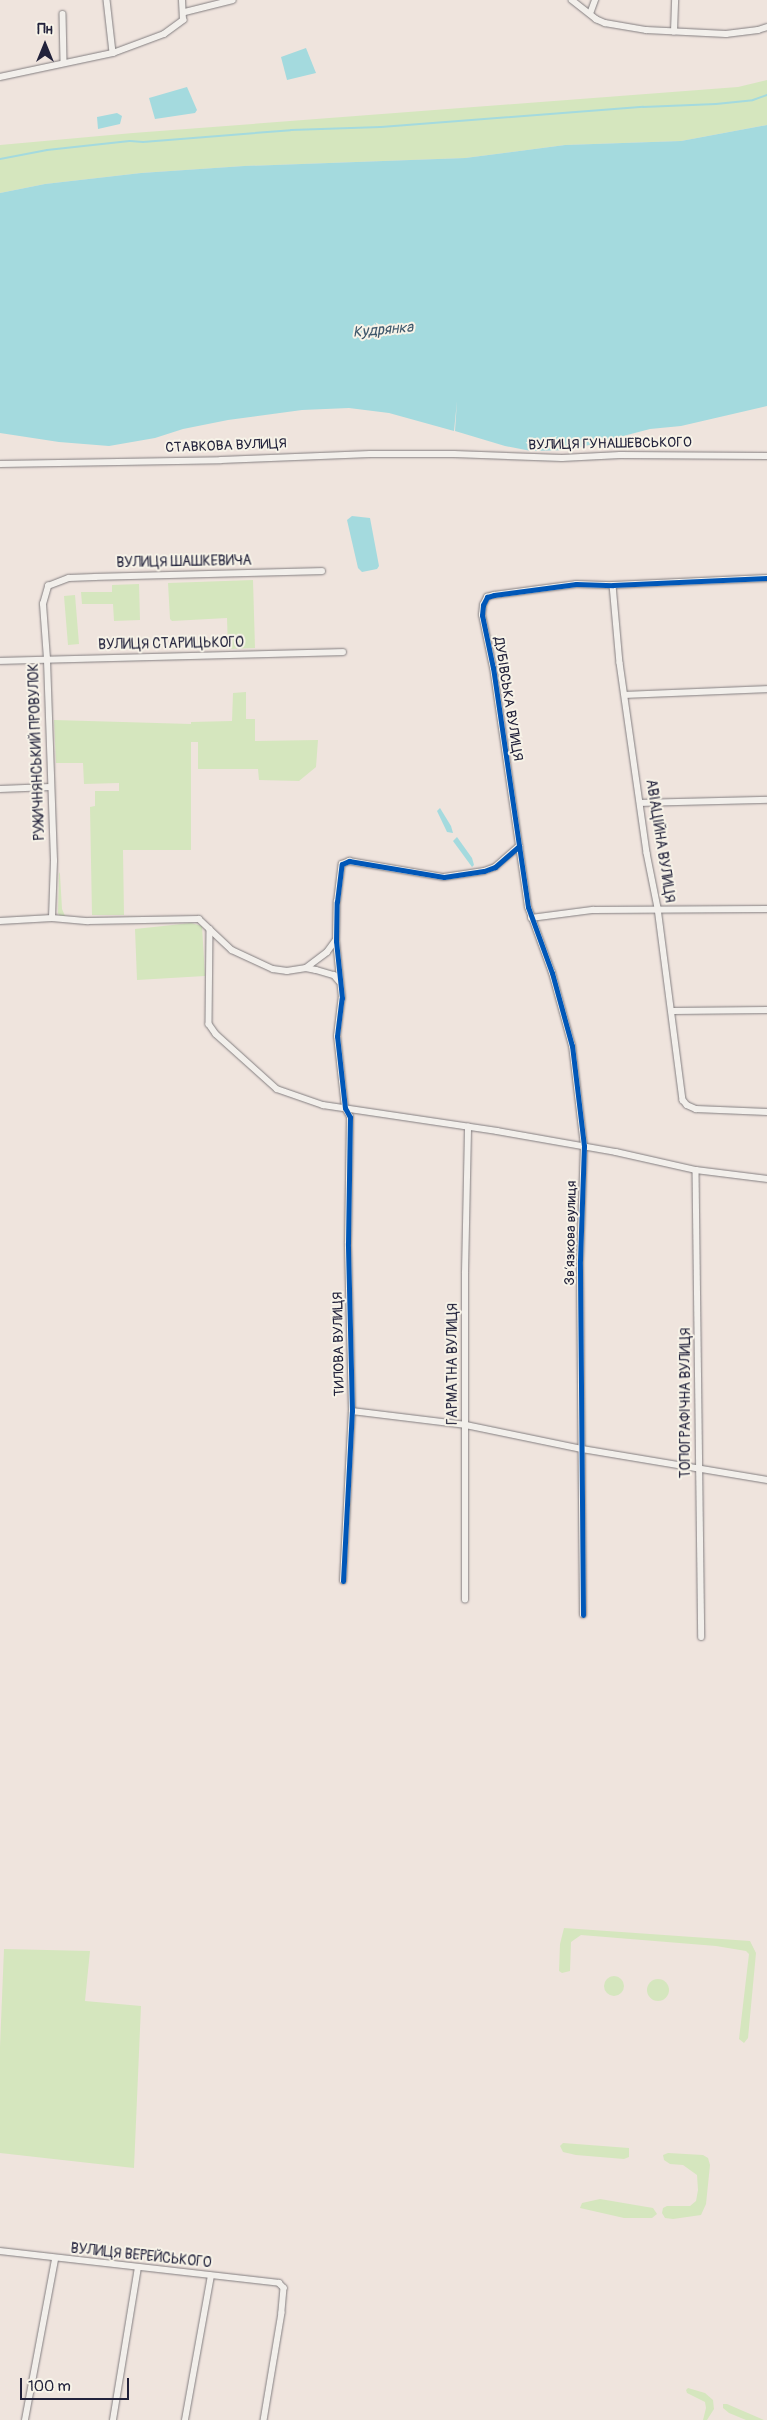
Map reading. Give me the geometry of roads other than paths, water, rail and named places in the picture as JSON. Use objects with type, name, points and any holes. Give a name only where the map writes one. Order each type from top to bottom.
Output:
[{"type":"street","points":[[107,0],[113,53]]},
{"type":"street","points":[[0,78],[64,62],[113,53],[164,34],[183,20],[182,0]]},
{"type":"street","points":[[184,12],[233,0]]},
{"type":"street","points":[[572,0],[605,23],[674,32],[733,33],[767,27]]},
{"type":"street","points":[[590,14],[595,0]]},
{"type":"street","points":[[674,32],[675,0]]},
{"type":"street","points":[[63,14],[64,62]]},
{"type":"street","name":"СТАВКОВА ВУЛИЦЯ","points":[[0,464],[221,460],[344,454],[454,454]]},
{"type":"street","name":"ВУЛИЦЯ ГУНАШЕВСЬКОГО","points":[[454,454],[553,458],[620,455],[767,456]]},
{"type":"street","name":"ВУЛИЦЯ ШАШКЕВИЧА","points":[[48,586],[70,578],[322,571]]},
{"type":"street","name":"ДУБІВСЬКА ВУЛИЦЯ","points":[[522,860],[493,668],[482,616],[483,604],[487,597],[576,584],[613,585],[767,578]]},
{"type":"street","name":"АВІАЦІЙНА ВУЛИЦЯ","points":[[613,585],[620,663],[673,1011],[683,1100],[687,1105],[696,1109],[767,1112]]},
{"type":"street","name":"РУЖИЧНЯНСЬКИЙ ПРОВУЛОК","points":[[48,586],[43,604],[47,659],[54,861],[52,918]]},
{"type":"street","name":"ВУЛИЦЯ СТАРИЦЬКОГО","points":[[0,661],[343,652]]},
{"type":"street","points":[[626,695],[767,688]]},
{"type":"street","points":[[0,789],[50,787]]},
{"type":"street","points":[[640,803],[767,800]]},
{"type":"street","name":"ТИЛОВА ВУЛИЦЯ","points":[[343,1581],[352,1411],[348,1243],[350,1116],[345,1108],[337,1036],[342,998],[336,941],[342,864],[349,861],[444,877],[484,871],[495,867],[519,846]]},
{"type":"street","name":"Звʼязкова вулиця","points":[[522,860],[531,918],[552,973],[572,1046],[584,1146],[580,1260],[584,1615]]},
{"type":"street","points":[[531,918],[593,910],[658,908],[767,909]]},
{"type":"street","points":[[0,921],[52,918],[88,922],[195,918],[204,922],[232,950],[273,969],[287,972],[306,968],[326,972],[339,981]]},
{"type":"street","points":[[210,929],[208,1024],[211,1029],[277,1089],[323,1104],[584,1146],[696,1170],[767,1179]]},
{"type":"street","points":[[306,968],[327,952],[336,941]]},
{"type":"street","points":[[673,1011],[767,1010]]},
{"type":"street","name":"ГАРМАТНА ВУЛИЦЯ","points":[[465,1600],[465,1273],[468,1127]]},
{"type":"street","name":"ТОПОГРАФІЧНА ВУЛИЦЯ","points":[[696,1170],[698,1470],[702,1637]]},
{"type":"street","points":[[352,1411],[466,1426],[698,1470],[767,1480]]},
{"type":"street","name":"ВУЛИЦЯ ВЕРЕЙСЬКОГО","points":[[0,2251],[55,2259],[279,2283],[284,2288],[282,2313],[264,2420]]},
{"type":"street","points":[[25,2420],[55,2259]]},
{"type":"street","points":[[113,2420],[138,2268]]},
{"type":"street","points":[[186,2420],[211,2276]]},
{"type":"water","points":[[306,48],[316,73],[287,80],[281,57]]},
{"type":"water","points":[[187,87],[197,110],[195,113],[155,119],[149,98]]},
{"type":"water","points":[[117,113],[122,116],[120,124],[98,129],[97,117]]},
{"type":"water","name":"Кудрянка","points":[[767,125],[767,406],[681,426],[650,429],[570,450],[531,451],[505,446],[455,431],[457,401],[454,431],[389,413],[349,408],[302,410],[228,420],[183,429],[155,438],[109,446],[59,442],[0,433],[0,193],[45,184],[141,173],[244,166],[465,158],[565,145],[681,141]]},
{"type":"water","points":[[352,516],[370,518],[379,566],[377,569],[362,572],[358,568],[347,520]]},
{"type":"water","points":[[440,808],[453,833],[447,832],[437,811]]},
{"type":"water","points":[[457,837],[472,858],[474,865],[472,867],[453,841]]},
{"type":"waterway","points":[[0,159],[47,150],[130,141],[143,142],[291,130],[381,127],[643,107],[716,104],[753,100],[767,95]]}]
